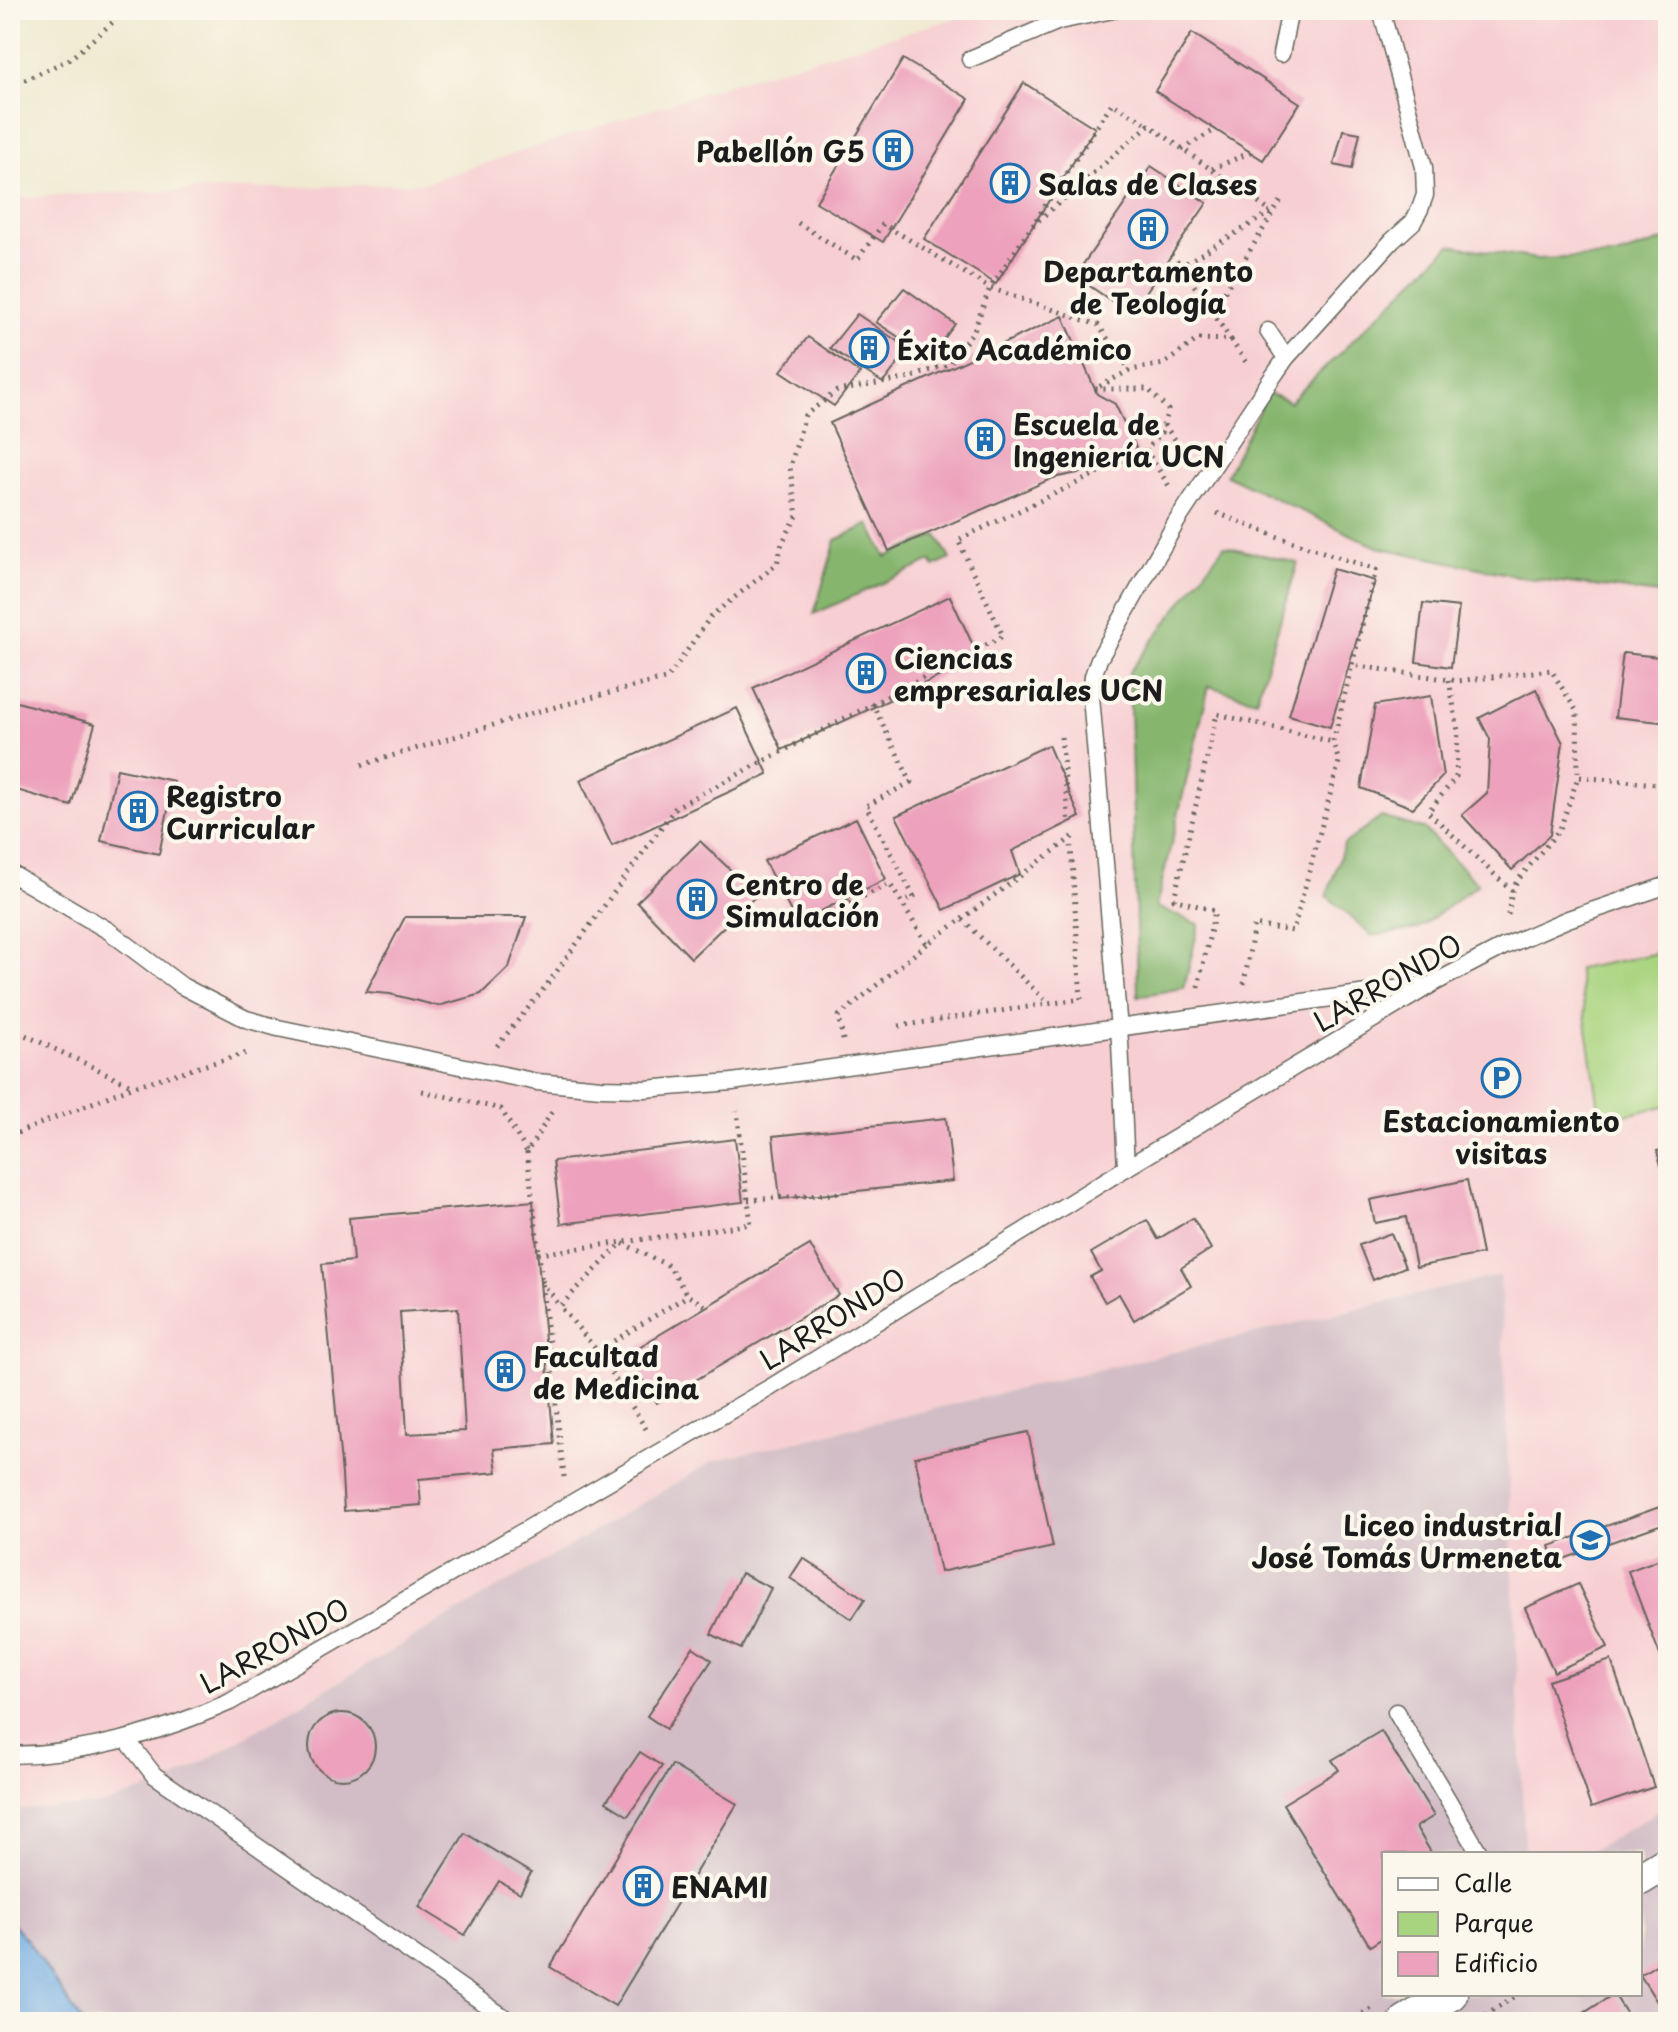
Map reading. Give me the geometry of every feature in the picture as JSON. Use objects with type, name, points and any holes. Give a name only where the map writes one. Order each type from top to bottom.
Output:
[{"type":"street","points":[[1642,1878],[1668,1862]]},
{"type":"street","points":[[1405,2022],[1448,1996]]},
{"type":"lane","points":[[970,59],[1057,16],[1113,10]]},
{"type":"lane","points":[[1281,54],[1290,10]]},
{"type":"lane","points":[[1126,1168],[1119,1028],[1091,696],[1093,676],[1099,659],[1177,521],[1286,358],[1413,222],[1425,195],[1424,167],[1381,10]]},
{"type":"lane","points":[[1268,331],[1286,358]]},
{"type":"lane","points":[[10,873],[109,931],[182,986],[246,1019],[475,1071],[537,1082],[601,1088],[645,1089],[732,1082],[1432,984]]},
{"type":"lane","name":"LARRONDO","points":[[10,1755],[85,1749],[127,1740],[184,1722],[230,1702],[771,1387],[1432,984],[1503,947],[1568,919],[1668,885]]},
{"type":"lane","points":[[1396,1712],[1479,1852]]},
{"type":"lane","points":[[127,1740],[154,1775],[511,2022]]},
{"type":"path","points":[[10,87],[70,59],[127,10]]},
{"type":"path","points":[[362,765],[536,712],[668,678],[711,616],[777,564],[782,543],[797,516],[790,467],[805,415],[837,391],[910,378],[950,363],[974,330],[990,288],[1112,103],[1149,125],[1271,212]]},
{"type":"path","points":[[1032,226],[1149,125]]},
{"type":"path","points":[[1182,149],[1215,130]]},
{"type":"path","points":[[1211,169],[1251,152]]},
{"type":"path","points":[[1212,312],[1283,197]]},
{"type":"path","points":[[1181,266],[1271,212]]},
{"type":"path","points":[[798,223],[857,260],[883,224],[990,288],[1098,325],[1130,370]]},
{"type":"path","points":[[475,1071],[514,1028],[676,807],[1003,636],[958,540],[1146,450],[1161,433],[1168,410],[1148,389],[1095,389],[1130,370],[1164,364],[1198,339],[1231,340],[1171,255]]},
{"type":"path","points":[[1164,424],[1195,466]]},
{"type":"path","points":[[1146,450],[1175,490]]},
{"type":"path","points":[[1208,509],[1376,570],[1333,742],[1339,762],[1293,931],[1254,925],[1239,1011]]},
{"type":"path","points":[[1352,665],[1458,681],[1551,670],[1577,712],[1578,777],[1560,829],[1512,891],[1503,947]]},
{"type":"path","points":[[1449,680],[1458,731],[1456,777],[1428,812],[1512,891]]},
{"type":"path","points":[[872,703],[911,782],[866,806],[914,897],[902,903]]},
{"type":"path","points":[[1191,1017],[1215,911],[1174,899],[1217,714],[1333,742]]},
{"type":"path","points":[[886,1028],[1081,999],[1061,737]]},
{"type":"path","points":[[1578,777],[1668,785]]},
{"type":"path","points":[[847,1066],[839,1016],[927,944],[1071,837],[1102,829]]},
{"type":"path","points":[[847,898],[839,908],[890,884],[927,944]]},
{"type":"path","points":[[962,919],[1075,1034]]},
{"type":"path","points":[[842,1034],[857,1032]]},
{"type":"path","points":[[10,1033],[23,1034],[134,1086]]},
{"type":"path","points":[[10,1136],[134,1086],[252,1051]]},
{"type":"path","points":[[539,1254],[751,1224],[732,1082]]},
{"type":"path","points":[[527,1152],[567,1505]]},
{"type":"path","points":[[748,1200],[844,1193]]},
{"type":"path","points":[[622,1243],[669,1266],[687,1295],[706,1306]]},
{"type":"path","points":[[560,1306],[622,1243]]},
{"type":"path","points":[[541,1280],[606,1363],[652,1439]]},
{"type":"path","points":[[606,1363],[609,1344],[687,1295]]},
{"type":"path","points":[[1474,2022],[1516,1996]]},
{"type":"shaded area","points":[[983,10],[1668,10],[1668,1805],[1589,1852],[1525,1852],[1499,1275],[713,1461],[171,1781],[102,1805],[10,1810],[10,199],[424,183],[742,80]]},
{"type":"shaded area","points":[[1500,1275],[1525,1852],[1382,1852],[1382,1996],[1642,1996],[1642,1852],[1589,1852],[1668,1805],[1668,2022],[82,2022],[28,1941],[10,1921],[10,1810],[102,1805],[171,1781],[713,1461]]},
{"type":"green space","points":[[1668,239],[1668,595],[1527,578],[1377,547],[1226,475],[1268,393],[1290,402],[1450,245],[1537,259],[1616,256]]},
{"type":"green space","points":[[869,524],[886,557],[937,535],[950,559],[934,567],[931,561],[814,614],[836,540]]},
{"type":"green space","points":[[1224,546],[1298,563],[1256,700],[1209,686],[1156,907],[1199,924],[1184,988],[1138,996],[1129,672]]},
{"type":"green space","points":[[1381,817],[1424,829],[1478,884],[1418,929],[1372,936],[1327,896],[1344,844]]},
{"type":"green space","points":[[1668,951],[1668,1105],[1601,1121],[1578,969]]},
{"type":"water","points":[[10,1921],[28,1941],[82,2022],[10,2022]]},
{"type":"building","points":[[1192,33],[1300,103],[1263,160],[1155,91]]},
{"type":"building","name":"Pabellón G5","points":[[903,59],[969,99],[883,242],[816,202]]},
{"type":"building","name":"Salas de Clases","points":[[1024,83],[1095,128],[996,284],[924,239]]},
{"type":"building","points":[[1343,130],[1360,133],[1352,169],[1334,165]]},
{"type":"building","name":"Departamento de Teología","points":[[1151,166],[1207,203],[1131,314],[1075,276]]},
{"type":"building","name":"Éxito Académico","points":[[904,288],[955,324],[930,358],[876,322]]},
{"type":"building","name":"Éxito Académico","points":[[857,314],[909,349],[883,383],[830,348]]},
{"type":"building","name":"Escuela de Ingeniería UCN","points":[[1063,316],[1097,394],[1115,404],[1139,454],[1113,466],[1053,478],[889,551],[830,423]]},
{"type":"building","name":"Éxito Académico","points":[[808,337],[860,373],[834,406],[781,371]]},
{"type":"building","points":[[1333,569],[1375,581],[1330,727],[1289,715]]},
{"type":"building","name":"Ciencias empresariales UCN","points":[[950,596],[979,658],[782,750],[753,688]]},
{"type":"building","points":[[1423,603],[1459,607],[1451,667],[1416,662]]},
{"type":"building","points":[[1623,653],[1668,658],[1668,723],[1615,717]]},
{"type":"building","points":[[1536,689],[1563,743],[1550,835],[1512,870],[1462,815],[1487,793],[1490,739],[1479,718]]},
{"type":"building","points":[[1431,696],[1443,776],[1413,808],[1361,788],[1375,705]]},
{"type":"building","points":[[10,700],[95,724],[71,806],[10,788]]},
{"type":"building","points":[[737,708],[768,774],[612,846],[580,780]]},
{"type":"building","points":[[1048,745],[1080,817],[1012,851],[1020,874],[944,910],[896,816]]},
{"type":"building","name":"Registro Curricular","points":[[117,769],[174,781],[159,854],[101,841]]},
{"type":"building","points":[[856,818],[886,879],[797,923],[764,861]]},
{"type":"building","name":"Centro de Simulación","points":[[700,841],[757,895],[691,958],[637,902]]},
{"type":"building","points":[[405,917],[526,917],[509,967],[481,994],[438,1006],[390,994],[366,992]]},
{"type":"building","points":[[946,1118],[953,1181],[780,1199],[773,1136]]},
{"type":"building","points":[[735,1139],[743,1202],[561,1224],[553,1161]]},
{"type":"building","points":[[1668,1148],[1668,1187],[1667,1187],[1657,1151]]},
{"type":"building","points":[[1467,1180],[1482,1254],[1416,1267],[1406,1217],[1375,1223],[1370,1200]]},
{"type":"building","name":"Facultad de Medicina","points":[[533,1201],[554,1444],[494,1449],[497,1472],[419,1479],[421,1505],[344,1511],[322,1264],[353,1261],[349,1218]],"holes":[[[458,1308],[465,1431],[407,1434],[400,1312]]]},
{"type":"building","points":[[1193,1218],[1211,1249],[1181,1268],[1191,1286],[1134,1320],[1119,1294],[1105,1302],[1090,1277],[1101,1271],[1091,1253],[1147,1220],[1158,1239]]},
{"type":"building","points":[[1391,1233],[1405,1267],[1373,1280],[1359,1245]]},
{"type":"building","points":[[810,1245],[839,1295],[657,1403],[627,1354]]},
{"type":"building","points":[[1028,1432],[1053,1547],[940,1572],[915,1457]]},
{"type":"building","points":[[1668,1504],[1668,1522],[1555,1562],[1550,1546]]},
{"type":"building","points":[[1668,1556],[1668,1676],[1628,1571]]},
{"type":"building","points":[[803,1558],[865,1599],[852,1619],[790,1578]]},
{"type":"building","points":[[741,1573],[771,1588],[741,1649],[711,1634]]},
{"type":"building","points":[[1578,1584],[1608,1647],[1554,1672],[1525,1608]]},
{"type":"building","points":[[693,1647],[712,1660],[666,1729],[647,1716]]},
{"type":"building","points":[[1611,1660],[1654,1787],[1591,1808],[1548,1681]]},
{"type":"building","points":[[335,1713],[349,1713],[361,1718],[370,1727],[375,1746],[373,1759],[366,1770],[349,1779],[335,1779],[323,1774],[314,1765],[309,1753],[309,1739],[314,1727],[323,1718]]},
{"type":"building","points":[[1381,1731],[1434,1816],[1416,1827],[1431,1852],[1382,1852],[1382,1938],[1370,1946],[1283,1804],[1339,1770],[1332,1760]]},
{"type":"building","points":[[640,1752],[662,1766],[628,1816],[606,1802]]},
{"type":"building","name":"ENAMI","points":[[672,1765],[737,1804],[615,2006],[550,1967]]},
{"type":"building","points":[[465,1833],[531,1873],[520,1893],[499,1881],[465,1935],[419,1907]]},
{"type":"building","points":[[1668,1957],[1668,2019],[1642,1978],[1642,1974]]},
{"type":"building","points":[[1615,1996],[1632,2022],[1570,2022]]},
{"type":"place","name":"Pabellón G5","points":[[893,150]]},
{"type":"place","name":"Salas de Clases","points":[[1010,183]]},
{"type":"place","name":"Departamento de Teología","points":[[1148,229]]},
{"type":"place","name":"Éxito Académico","points":[[869,348]]},
{"type":"place","name":"Escuela de Ingeniería UCN","points":[[985,439]]},
{"type":"place","name":"Ciencias empresariales UCN","points":[[866,673]]},
{"type":"place","name":"Registro Curricular","points":[[138,811]]},
{"type":"place","name":"Centro de Simulación","points":[[697,899]]},
{"type":"place","name":"Estacionamiento visitas","points":[[1501,1078]]},
{"type":"place","name":"Facultad de Medicina","points":[[505,1371]]},
{"type":"place","name":"Liceo industrial José Tomás Urmeneta","points":[[1590,1540]]},
{"type":"place","name":"ENAMI","points":[[643,1886]]}]
